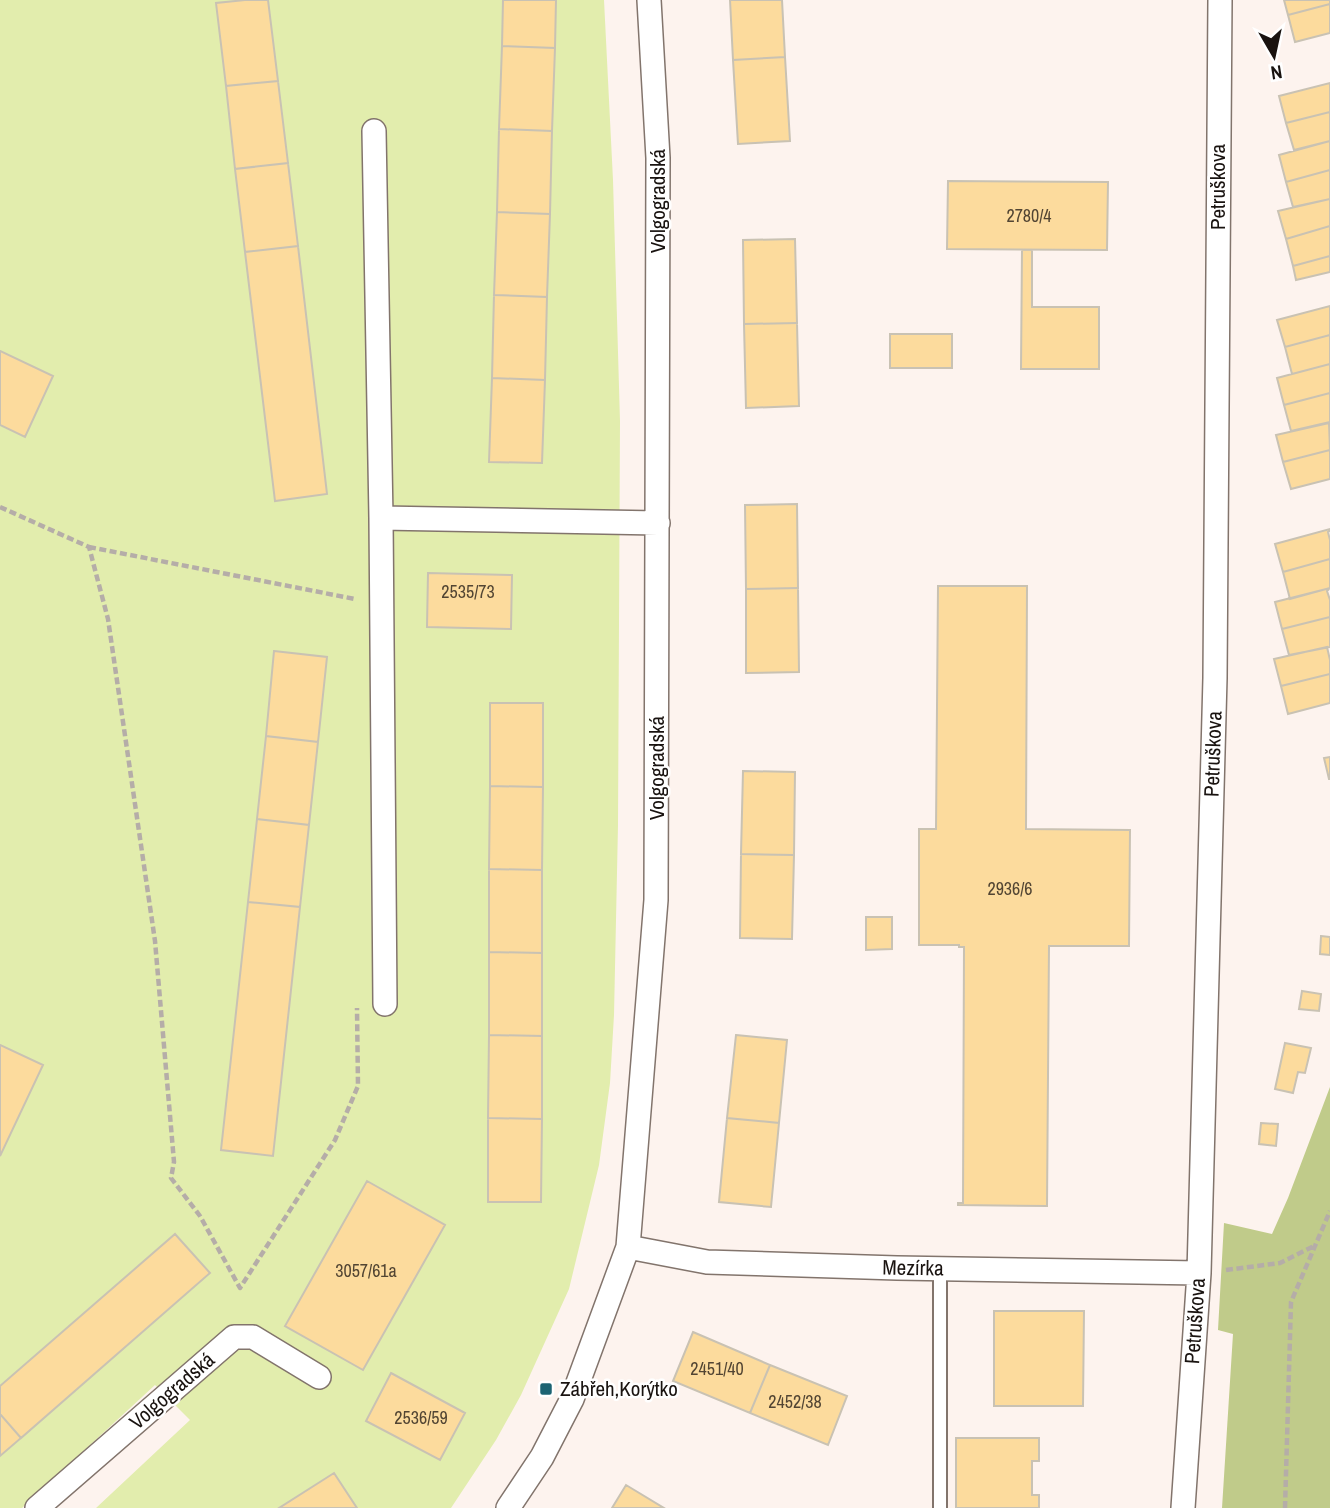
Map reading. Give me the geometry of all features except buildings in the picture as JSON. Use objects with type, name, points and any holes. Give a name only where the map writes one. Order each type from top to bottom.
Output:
[{"type":"street","name":"Volgogradská","points":[[508,1508],[542,1457],[572,1399],[628,1247],[656,900],[658,158],[649,0]]},
{"type":"street","name":"Petruškova","points":[[1183,1508],[1199,1273],[1216,678],[1220,0]]},
{"type":"street","points":[[374,131],[381,518],[385,1004]]},
{"type":"street","points":[[381,518],[658,523]]},
{"type":"street","name":"Mezírka","points":[[628,1247],[708,1262],[1199,1273]]},
{"type":"street","name":"Volgogradská","points":[[37,1508],[234,1337],[253,1337],[319,1377]]},
{"type":"lane","points":[[940,1269],[940,1508]]},
{"type":"path","points":[[0,507],[89,547],[355,599],[355,613]]},
{"type":"path","points":[[89,547],[108,619],[155,941],[174,1162],[171,1178],[200,1216],[240,1288],[335,1139],[358,1086],[357,999]]},
{"type":"path","points":[[1285,1508],[1291,1302],[1330,1211]]},
{"type":"path","points":[[1199,1273],[1280,1263],[1315,1245]]},
{"type":"green space","points":[[0,0],[604,0],[613,180],[620,421],[618,825],[610,1083],[599,1165],[569,1289],[521,1395],[496,1440],[451,1508],[96,1508],[190,1420],[155,1385],[22,1508],[0,1508]]},
{"type":"green space","points":[[1330,1087],[1330,1508],[1222,1508],[1233,1334],[1218,1330],[1224,1223],[1272,1234]]},
{"type":"place","name":"Zábřeh,Korýtko","points":[[546,1389]]}]
